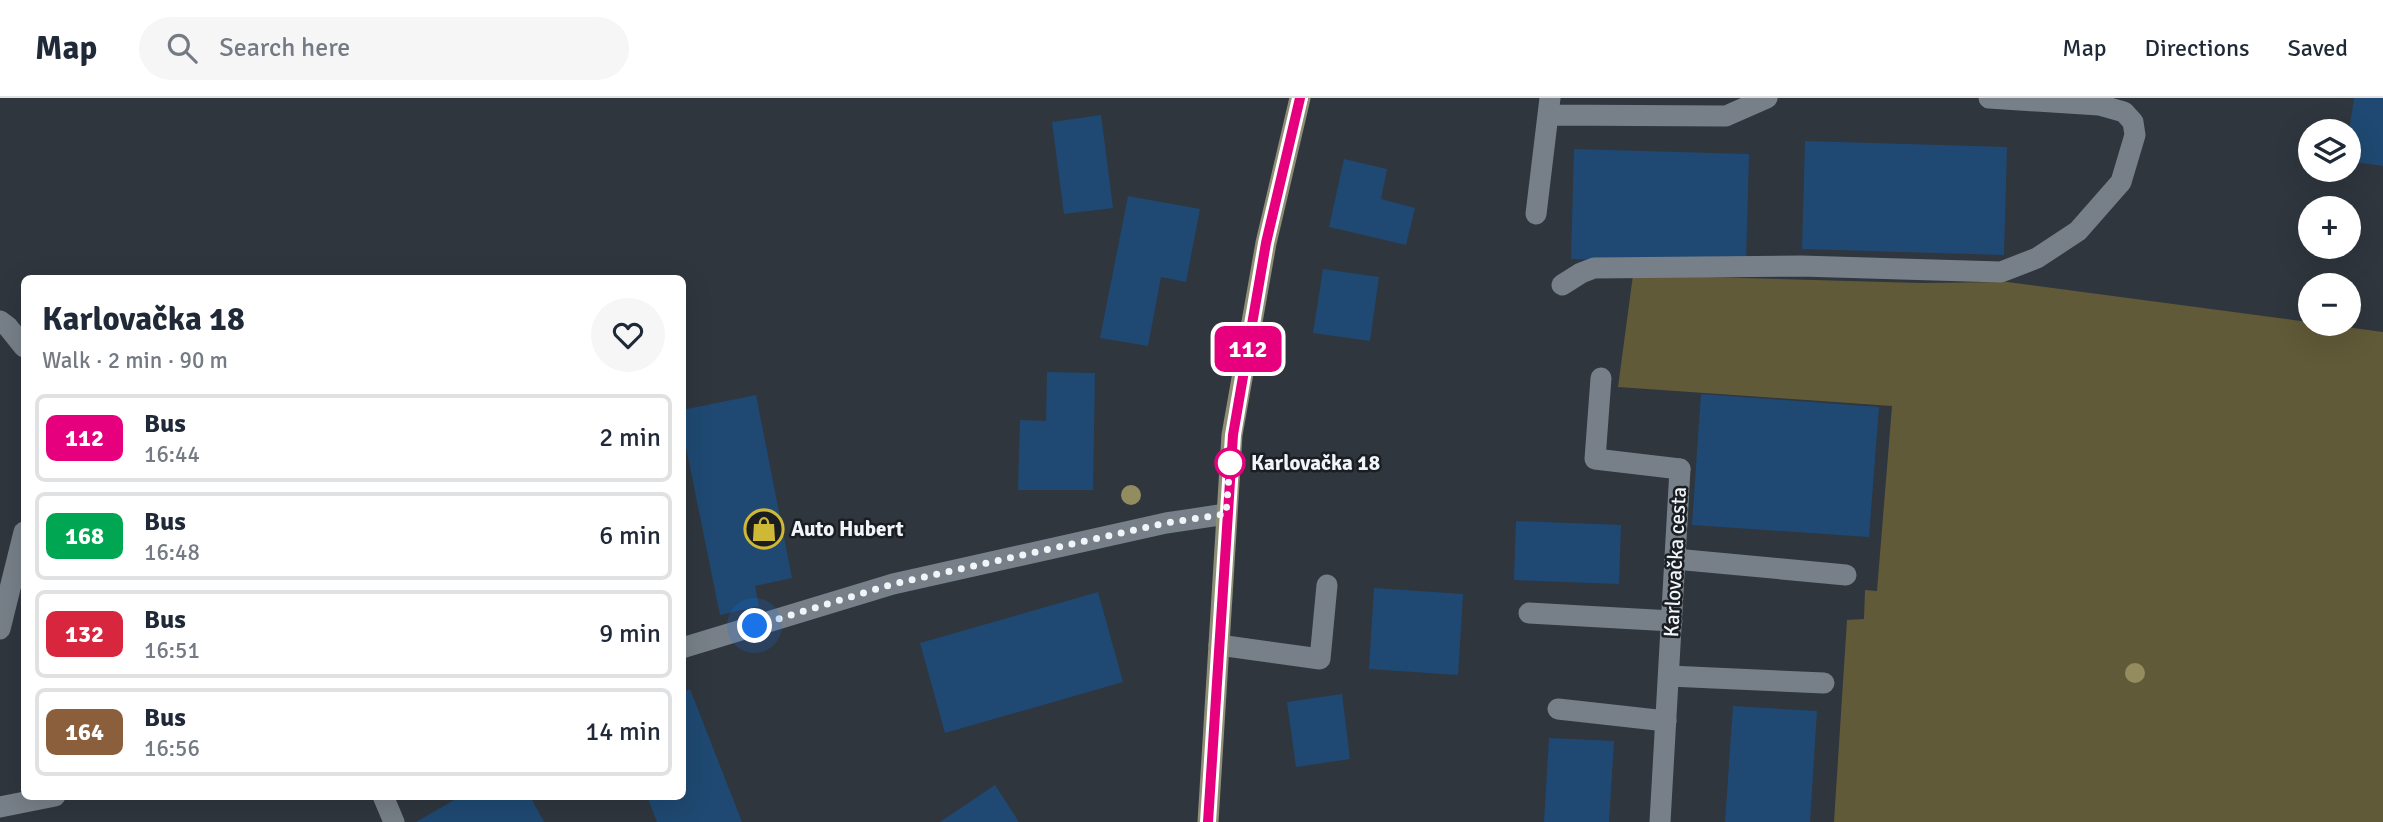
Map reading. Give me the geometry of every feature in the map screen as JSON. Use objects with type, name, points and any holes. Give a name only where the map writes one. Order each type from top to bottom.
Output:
[{"type":"street","points":[[1208,822],[1233,435],[1262,270],[1300,98]]},
{"type":"street","points":[[1536,214],[1549,106],[1726,116],[1767,98]]},
{"type":"street","points":[[1562,285],[1581,272],[1594,268],[1801,266],[2001,272],[2037,258],[2078,231],[2121,182],[2135,135],[2133,122],[2124,112],[2099,105],[1989,98]]},
{"type":"street","points":[[0,321],[21,344]]},
{"type":"street","name":"Karlovačka cesta","points":[[1601,378],[1595,458],[1680,469],[1660,822]]},
{"type":"street","points":[[686,647],[893,584],[1166,523],[1226,514]]},
{"type":"street","points":[[0,629],[21,544]]},
{"type":"street","points":[[1675,559],[1846,575]]},
{"type":"street","points":[[1219,645],[1320,659],[1327,585]]},
{"type":"street","points":[[1529,614],[1672,621]]},
{"type":"street","points":[[1669,676],[1824,683]]},
{"type":"street","points":[[1558,709],[1666,721]]},
{"type":"street","points":[[0,807],[35,800]]},
{"type":"street","points":[[385,800],[394,822]]},
{"type":"shaded area","points":[[1633,275],[1921,283],[2007,282],[2298,321],[2298,336],[2361,336],[2361,329],[2383,332],[2383,822],[1834,822],[1847,620],[1864,619],[1865,590],[1877,591],[1892,406],[1618,387]]},
{"type":"building","points":[[2354,98],[2383,98],[2383,166],[2361,163],[2361,119],[2351,119]]},
{"type":"building","points":[[1101,115],[1113,208],[1064,214],[1052,122]]},
{"type":"building","points":[[1805,141],[2007,147],[2004,255],[1802,249]]},
{"type":"building","points":[[1574,149],[1749,154],[1746,264],[1571,259]]},
{"type":"building","points":[[1344,159],[1387,169],[1381,199],[1415,208],[1406,245],[1329,227]]},
{"type":"building","points":[[1128,196],[1200,209],[1186,282],[1161,277],[1148,346],[1100,338]]},
{"type":"building","points":[[1323,269],[1379,277],[1370,341],[1313,333]]},
{"type":"building","points":[[1047,372],[1095,373],[1093,490],[1018,490],[1020,420],[1046,421]]},
{"type":"building","points":[[1701,394],[1879,407],[1869,537],[1692,525]]},
{"type":"building","points":[[756,395],[792,578],[755,586],[759,606],[720,615],[686,448],[686,409]]},
{"type":"building","points":[[1516,521],[1621,525],[1619,584],[1514,580]]},
{"type":"building","points":[[1374,588],[1463,594],[1458,675],[1369,669]]},
{"type":"building","points":[[1098,592],[1123,682],[945,733],[920,643]]},
{"type":"building","points":[[690,689],[742,822],[657,822],[649,800],[686,800],[686,690]]},
{"type":"building","points":[[1342,694],[1350,759],[1296,767],[1287,702]]},
{"type":"building","points":[[1733,706],[1817,711],[1810,822],[1725,822]]},
{"type":"building","points":[[1549,738],[1614,741],[1609,822],[1544,822]]},
{"type":"building","points":[[995,785],[1019,822],[940,822]]},
{"type":"building","points":[[454,800],[532,800],[544,822],[416,822]]},
{"type":"bus line","name":"112","points":[[1208,822],[1233,435],[1266,243],[1300,98]]},
{"type":"place","name":"Karlovačka 18","points":[[1230,463]]},
{"type":"place","name":"Auto Hubert","points":[[764,529]]},
{"type":"route","points":[[755,626],[893,584],[1166,523],[1226,514],[1230,463]]}]
